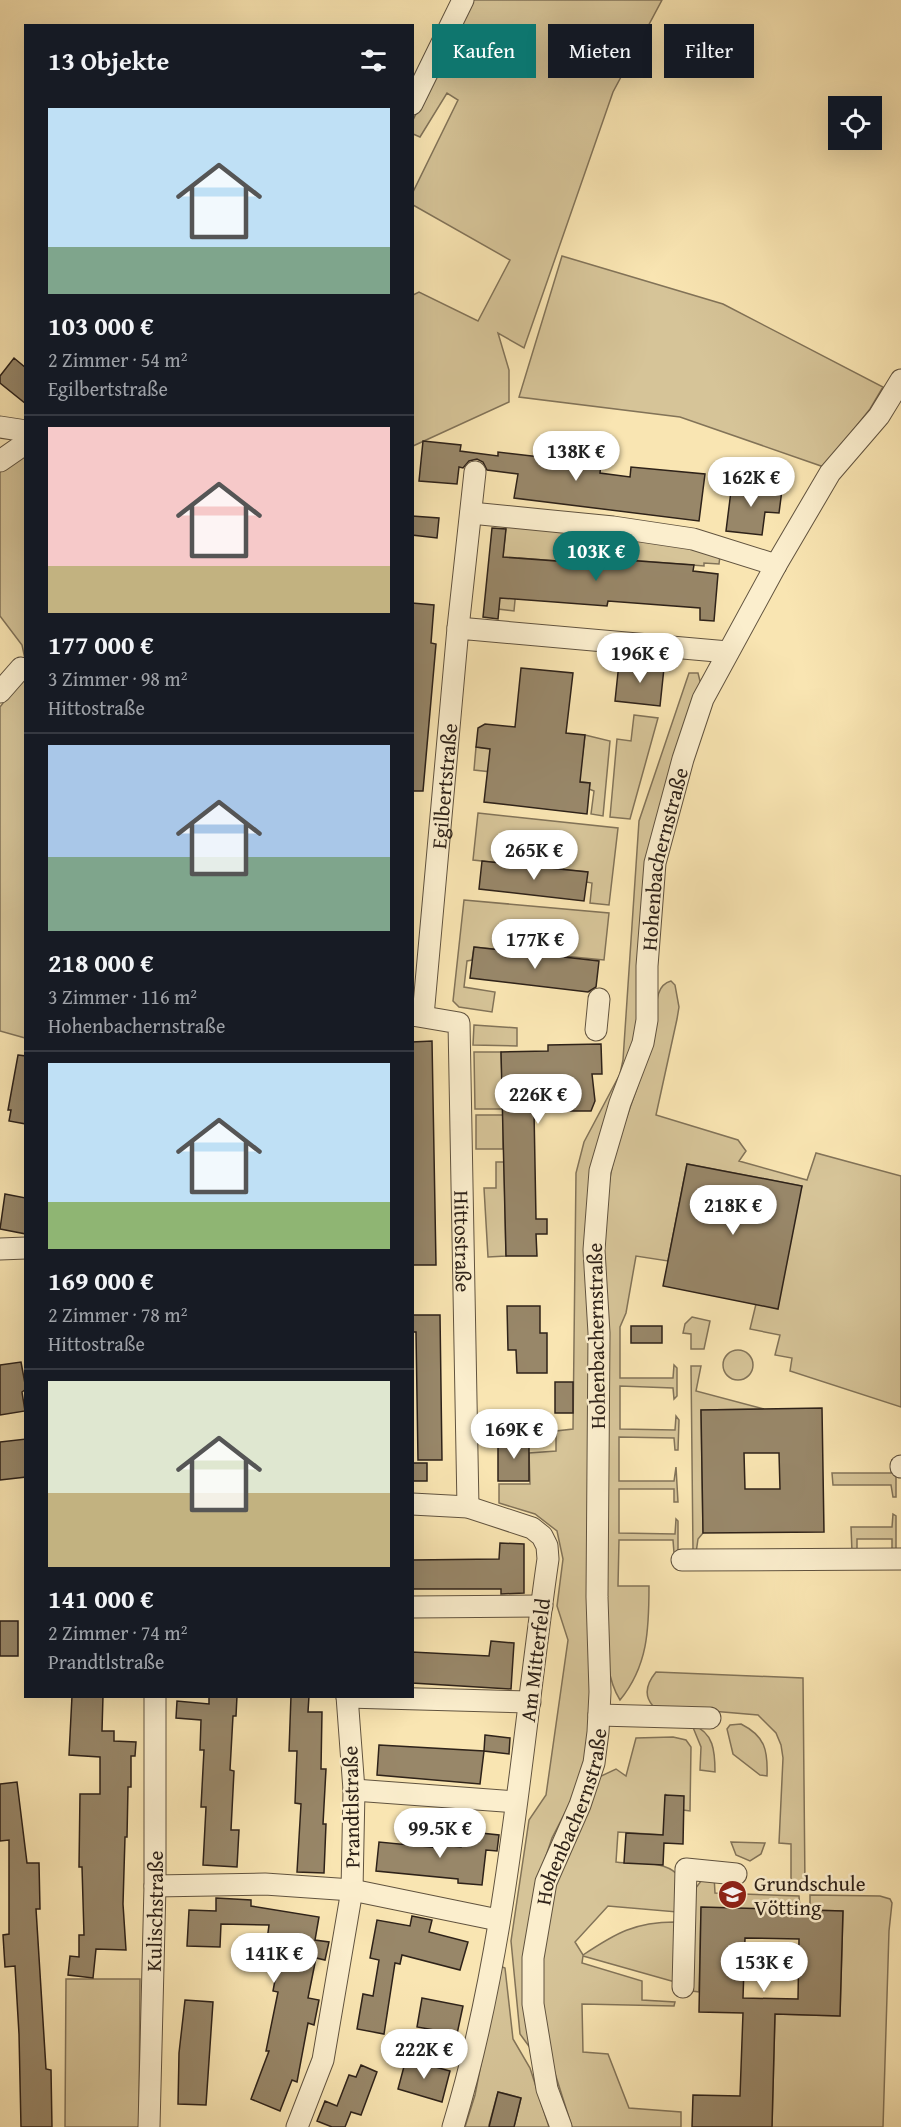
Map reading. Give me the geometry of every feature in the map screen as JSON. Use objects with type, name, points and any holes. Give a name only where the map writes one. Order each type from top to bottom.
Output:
[{"type":"street","points":[[414,100],[463,0]]},
{"type":"street","name":"Hohenbachernstraße","points":[[561,2127],[547,2090],[538,2036],[533,2004],[533,1958],[546,1882],[579,1805],[594,1762],[598,1715],[598,1333],[594,1250],[600,1171],[613,1123],[643,1043],[647,1020],[649,929],[655,863],[664,824],[703,699],[776,565],[830,473],[879,416],[901,380]]},
{"type":"street","points":[[0,427],[24,431]]},
{"type":"street","points":[[0,461],[24,444]]},
{"type":"street","name":"Egilbertstraße","points":[[418,1016],[475,472]]},
{"type":"street","points":[[471,513],[613,527],[693,539],[776,565]]},
{"type":"street","points":[[458,628],[728,652]]},
{"type":"street","points":[[0,692],[21,668]]},
{"type":"street","points":[[596,1029],[599,999]]},
{"type":"street","name":"Hittostraße","points":[[418,1016],[459,1023],[468,1507]]},
{"type":"street","points":[[0,1249],[24,1248]]},
{"type":"street","name":"Am Mitterfeld","points":[[414,1504],[468,1507],[532,1528],[542,1536],[547,1546],[548,1559],[498,1920],[470,2070],[453,2127]]},
{"type":"street","points":[[682,1560],[901,1558]]},
{"type":"street","points":[[414,1607],[542,1606]]},
{"type":"street","name":"Kulischstraße","points":[[149,2127],[155,1886],[155,1698]]},
{"type":"street","name":"Prandtlstraße","points":[[297,2127],[323,2060],[352,1890],[354,1790],[347,1698]]},
{"type":"street","points":[[384,1698],[530,1702]]},
{"type":"street","points":[[598,1715],[710,1718]]},
{"type":"street","points":[[354,1790],[516,1802]]},
{"type":"street","points":[[683,1987],[686,1869],[736,1874]]},
{"type":"street","points":[[155,1886],[265,1884],[352,1890],[498,1920]]},
{"type":"shaded area","points":[[472,0],[662,0],[649,24],[548,24],[548,78],[620,78],[613,92],[524,348],[498,333],[509,370],[509,402],[414,446],[414,294],[419,292],[478,321],[510,260],[414,206],[414,190],[458,100],[447,93],[420,137],[414,134],[414,118],[434,78],[536,78],[536,24],[460,24]]},
{"type":"shaded area","points":[[562,256],[723,304],[883,387],[870,409],[824,467],[680,417],[519,397]]},
{"type":"shaded area","points":[[24,452],[24,654],[22,645],[0,616],[0,470]]},
{"type":"shaded area","points":[[506,526],[611,536],[610,565],[519,558],[514,611],[498,609]]},
{"type":"shaded area","points":[[617,532],[658,538],[720,556],[719,564],[704,563],[704,566],[616,559]]},
{"type":"shaded area","points":[[24,669],[24,1038],[0,1031],[0,707],[19,682]]},
{"type":"shaded area","points":[[689,673],[698,673],[701,685],[686,723],[637,1040],[602,1127],[591,1329],[591,1682],[587,1755],[570,1803],[552,1838],[541,1871],[531,2049],[520,2034],[511,1941],[529,1820],[546,1795],[568,1640],[557,1606],[563,1559],[557,1531],[535,1514],[499,1503],[499,1484],[530,1484],[529,1453],[556,1451],[556,1431],[573,1429],[576,1173],[584,1142],[620,1074],[623,1060],[639,821]]},
{"type":"shaded area","points":[[634,715],[658,718],[630,819],[610,817],[617,739],[631,741]]},
{"type":"shaded area","points":[[585,735],[610,741],[603,816],[591,814],[594,791],[589,789],[590,783],[474,770],[476,747],[582,759]]},
{"type":"shaded area","points":[[478,813],[618,828],[609,905],[590,903],[592,883],[586,882],[587,872],[473,860]]},
{"type":"shaded area","points":[[464,900],[609,913],[604,960],[474,947],[472,960],[467,961],[464,987],[495,992],[492,1012],[459,1007],[453,1001]]},
{"type":"shaded area","points":[[671,981],[675,985],[679,1007],[656,1115],[738,1140],[746,1151],[739,1161],[807,1180],[816,1153],[901,1176],[901,1407],[790,1371],[792,1358],[775,1355],[780,1335],[750,1329],[756,1304],[802,1186],[687,1164],[668,1261],[636,1256],[626,1313],[620,1327],[620,1378],[673,1378],[674,1365],[677,1368],[677,1396],[674,1399],[673,1388],[620,1386],[620,1429],[675,1430],[676,1416],[679,1420],[678,1450],[675,1450],[674,1438],[619,1437],[619,1481],[674,1481],[676,1467],[678,1502],[674,1502],[674,1489],[619,1489],[619,1533],[675,1534],[676,1519],[678,1521],[678,1553],[674,1553],[673,1540],[619,1540],[618,1586],[649,1586],[645,1646],[636,1674],[620,1700],[611,1680],[607,1658],[604,1568],[602,1310],[606,1216],[613,1165],[649,1049],[658,994],[665,984]]},
{"type":"shaded area","points":[[474,1025],[517,1028],[517,1046],[473,1045]]},
{"type":"shaded area","points":[[474,1052],[501,1052],[503,1109],[475,1109]]},
{"type":"shaded area","points":[[476,1115],[503,1115],[503,1149],[476,1149]]},
{"type":"shaded area","points":[[496,1162],[504,1162],[506,1256],[488,1257],[484,1188],[496,1188]]},
{"type":"shaded area","points":[[692,1317],[710,1321],[704,1349],[691,1349],[691,1334],[683,1333],[685,1324]]},
{"type":"shaded area","points":[[738,1350],[744,1351],[752,1359],[752,1371],[744,1379],[738,1380],[732,1379],[724,1371],[723,1365],[724,1359],[732,1351]]},
{"type":"shaded area","points":[[691,1366],[701,1366],[696,1391],[764,1409],[701,1410],[703,1533],[698,1539],[696,1553],[693,1551]]},
{"type":"shaded area","points":[[892,1460],[896,1461],[896,1497],[893,1497],[891,1485],[833,1485],[832,1473],[891,1473]]},
{"type":"shaded area","points":[[893,1514],[896,1516],[896,1554],[892,1554],[892,1539],[857,1539],[857,1552],[852,1552],[851,1527],[892,1527]]},
{"type":"shaded area","points":[[656,1672],[803,1678],[805,1887],[791,1886],[791,1844],[779,1843],[783,1758],[776,1733],[758,1715],[653,1706],[648,1698],[647,1689]]},
{"type":"shaded area","points":[[741,1724],[760,1739],[766,1751],[767,1776],[760,1775],[733,1754],[727,1729],[730,1725]]},
{"type":"shaded area","points":[[692,1725],[705,1732],[712,1744],[715,1772],[700,1770],[701,1747]]},
{"type":"shaded area","points":[[673,1737],[686,1740],[691,1747],[690,1811],[683,1810],[666,1795],[665,1835],[618,1832],[616,1862],[656,1864],[671,1869],[677,1874],[677,1912],[608,1906],[575,1942],[583,1955],[626,1930],[648,1924],[675,1922],[675,1982],[583,1956],[582,1963],[642,1981],[642,2000],[675,2002],[674,2006],[582,2004],[583,2052],[608,2054],[629,2108],[681,2112],[681,2127],[572,2127],[552,2064],[544,2016],[540,1967],[554,1886],[599,1777],[616,1769],[626,1776],[636,1738]]},
{"type":"shaded area","points":[[731,1842],[765,1843],[761,1854],[750,1861],[736,1855]]},
{"type":"shaded area","points":[[714,1875],[715,1893],[799,1896],[800,1910],[701,1908],[699,1992],[692,1991],[695,1889],[701,1881]]},
{"type":"shaded area","points":[[810,1895],[880,1896],[890,1899],[892,1903],[889,1931],[883,2127],[772,2127],[775,2014],[840,2016],[843,1911],[810,1910]]},
{"type":"shaded area","points":[[500,1966],[505,1968],[513,2039],[530,2068],[549,2127],[514,2127],[521,2098],[498,2092],[489,2125],[495,2127],[465,2127],[475,2095]]},
{"type":"shaded area","points":[[66,1979],[140,1979],[139,2127],[65,2127]]},
{"type":"building","points":[[14,358],[24,366],[24,402],[0,383],[0,376]]},
{"type":"building","points":[[423,441],[461,445],[460,451],[498,456],[498,452],[601,464],[600,473],[630,477],[631,467],[705,474],[699,521],[514,498],[518,474],[487,470],[483,462],[477,459],[469,461],[463,468],[459,467],[457,484],[419,481]]},
{"type":"building","points":[[732,483],[782,490],[779,513],[765,512],[762,535],[726,531]]},
{"type":"building","points":[[414,516],[439,518],[437,538],[414,535]]},
{"type":"building","points":[[492,528],[506,529],[503,557],[610,565],[611,559],[694,565],[693,571],[718,574],[714,621],[700,620],[700,608],[608,601],[607,606],[500,598],[498,619],[483,617]]},
{"type":"building","points":[[414,603],[434,605],[431,643],[436,644],[423,791],[414,791]]},
{"type":"building","points":[[619,663],[664,668],[660,706],[615,701]]},
{"type":"building","points":[[521,668],[573,673],[566,733],[585,735],[580,782],[590,783],[587,814],[484,802],[490,749],[476,747],[478,728],[485,724],[515,727]]},
{"type":"building","points":[[482,861],[588,872],[584,901],[479,889]]},
{"type":"building","points":[[474,947],[599,961],[596,987],[588,992],[470,978]]},
{"type":"building","points":[[432,1041],[436,1265],[414,1265],[414,1042]]},
{"type":"building","points":[[601,1044],[602,1074],[592,1074],[595,1101],[591,1111],[534,1111],[536,1219],[547,1219],[547,1234],[536,1234],[537,1256],[506,1256],[501,1052],[548,1051],[548,1045]]},
{"type":"building","points":[[18,1055],[24,1056],[24,1124],[9,1121],[11,1110],[8,1110]]},
{"type":"building","points":[[687,1164],[802,1186],[778,1309],[663,1286]]},
{"type":"building","points":[[5,1194],[24,1198],[24,1234],[0,1229]]},
{"type":"building","points":[[507,1306],[540,1306],[540,1333],[547,1333],[547,1373],[517,1373],[516,1350],[508,1350]]},
{"type":"building","points":[[414,1315],[440,1315],[442,1460],[418,1460],[416,1332],[414,1332]]},
{"type":"building","points":[[631,1326],[662,1326],[662,1343],[631,1343]]},
{"type":"building","points":[[21,1362],[24,1378],[22,1392],[24,1411],[0,1415],[0,1365]]},
{"type":"building","points":[[555,1382],[573,1382],[573,1413],[555,1413]]},
{"type":"building","points":[[822,1408],[824,1532],[703,1533],[701,1410]],"holes":[[[744,1453],[779,1453],[780,1489],[745,1489]]]},
{"type":"building","points":[[498,1438],[529,1438],[529,1481],[498,1481]]},
{"type":"building","points":[[24,1439],[24,1477],[0,1480],[0,1442]]},
{"type":"building","points":[[414,1463],[427,1463],[427,1481],[414,1481]]},
{"type":"building","points":[[500,1543],[524,1544],[524,1593],[501,1594],[501,1589],[414,1589],[414,1560],[499,1559]]},
{"type":"building","points":[[0,1621],[18,1621],[18,1656],[0,1656]]},
{"type":"building","points":[[491,1641],[514,1643],[511,1689],[414,1683],[414,1652],[489,1656]]},
{"type":"building","points":[[72,1698],[103,1698],[102,1731],[114,1731],[114,1741],[136,1742],[135,1756],[131,1756],[131,1787],[128,1787],[127,1837],[125,1837],[123,1904],[126,1950],[96,1949],[93,1978],[68,1975],[70,1956],[79,1957],[79,1935],[84,1935],[82,1867],[79,1867],[80,1794],[100,1794],[100,1757],[69,1755]]},
{"type":"building","points":[[209,1698],[237,1698],[236,1716],[233,1716],[230,1770],[234,1771],[231,1830],[239,1830],[237,1867],[203,1865],[206,1807],[201,1807],[204,1750],[200,1750],[201,1720],[176,1718],[177,1701],[209,1704]]},
{"type":"building","points":[[291,1698],[309,1698],[308,1712],[322,1712],[321,1769],[326,1769],[323,1824],[326,1824],[324,1873],[297,1872],[301,1804],[295,1803],[297,1751],[289,1751]]},
{"type":"building","points":[[485,1735],[510,1738],[509,1754],[484,1751]]},
{"type":"building","points":[[379,1745],[484,1751],[480,1784],[377,1775]]},
{"type":"building","points":[[17,1782],[27,1863],[39,1863],[40,1909],[36,1909],[46,2069],[51,2070],[52,2127],[21,2127],[15,1966],[5,1967],[3,1935],[9,1934],[9,1840],[0,1841],[0,1784]]},
{"type":"building","points":[[665,1795],[684,1796],[683,1844],[664,1843],[663,1865],[624,1863],[626,1833],[663,1835]]},
{"type":"building","points":[[462,1831],[499,1835],[497,1851],[486,1850],[482,1885],[458,1883],[458,1879],[376,1871],[379,1842],[440,1848],[441,1845],[461,1847]]},
{"type":"building","points":[[216,1898],[251,1900],[251,1906],[319,1917],[315,1940],[329,1942],[325,1960],[316,1958],[308,1998],[319,2000],[314,2025],[308,2023],[297,2082],[292,2080],[280,2111],[251,2099],[269,2051],[266,2051],[278,1992],[273,1991],[282,1943],[267,1940],[269,1925],[221,1924],[220,1947],[187,1946],[189,1910],[216,1911]]},
{"type":"building","points":[[701,1907],[843,1911],[840,2016],[775,2014],[772,2127],[692,2127],[693,2095],[740,2096],[743,2013],[699,2012]],"holes":[[[745,1938],[799,1939],[798,1999],[743,1998]]]},
{"type":"building","points":[[412,1916],[432,1920],[429,1932],[468,1942],[460,1970],[402,1955],[400,1964],[395,1963],[384,2034],[357,2029],[363,1994],[373,1996],[379,1960],[370,1958],[377,1920],[410,1926]]},
{"type":"building","points":[[422,1998],[463,2006],[457,2034],[417,2027]]},
{"type":"building","points":[[185,2000],[213,2002],[206,2105],[178,2104],[179,2053]]},
{"type":"building","points":[[449,2036],[463,2041],[458,2060],[443,2055]]},
{"type":"building","points":[[406,2059],[450,2071],[442,2102],[398,2089]]},
{"type":"building","points":[[361,2065],[377,2072],[361,2115],[351,2112],[345,2127],[332,2127],[317,2121],[325,2101],[337,2106],[349,2075],[356,2077]]},
{"type":"building","points":[[498,2092],[521,2098],[514,2127],[489,2127]]},
{"type":"place","name":"Grundschule Vötting","points":[[733,1895]]}]
